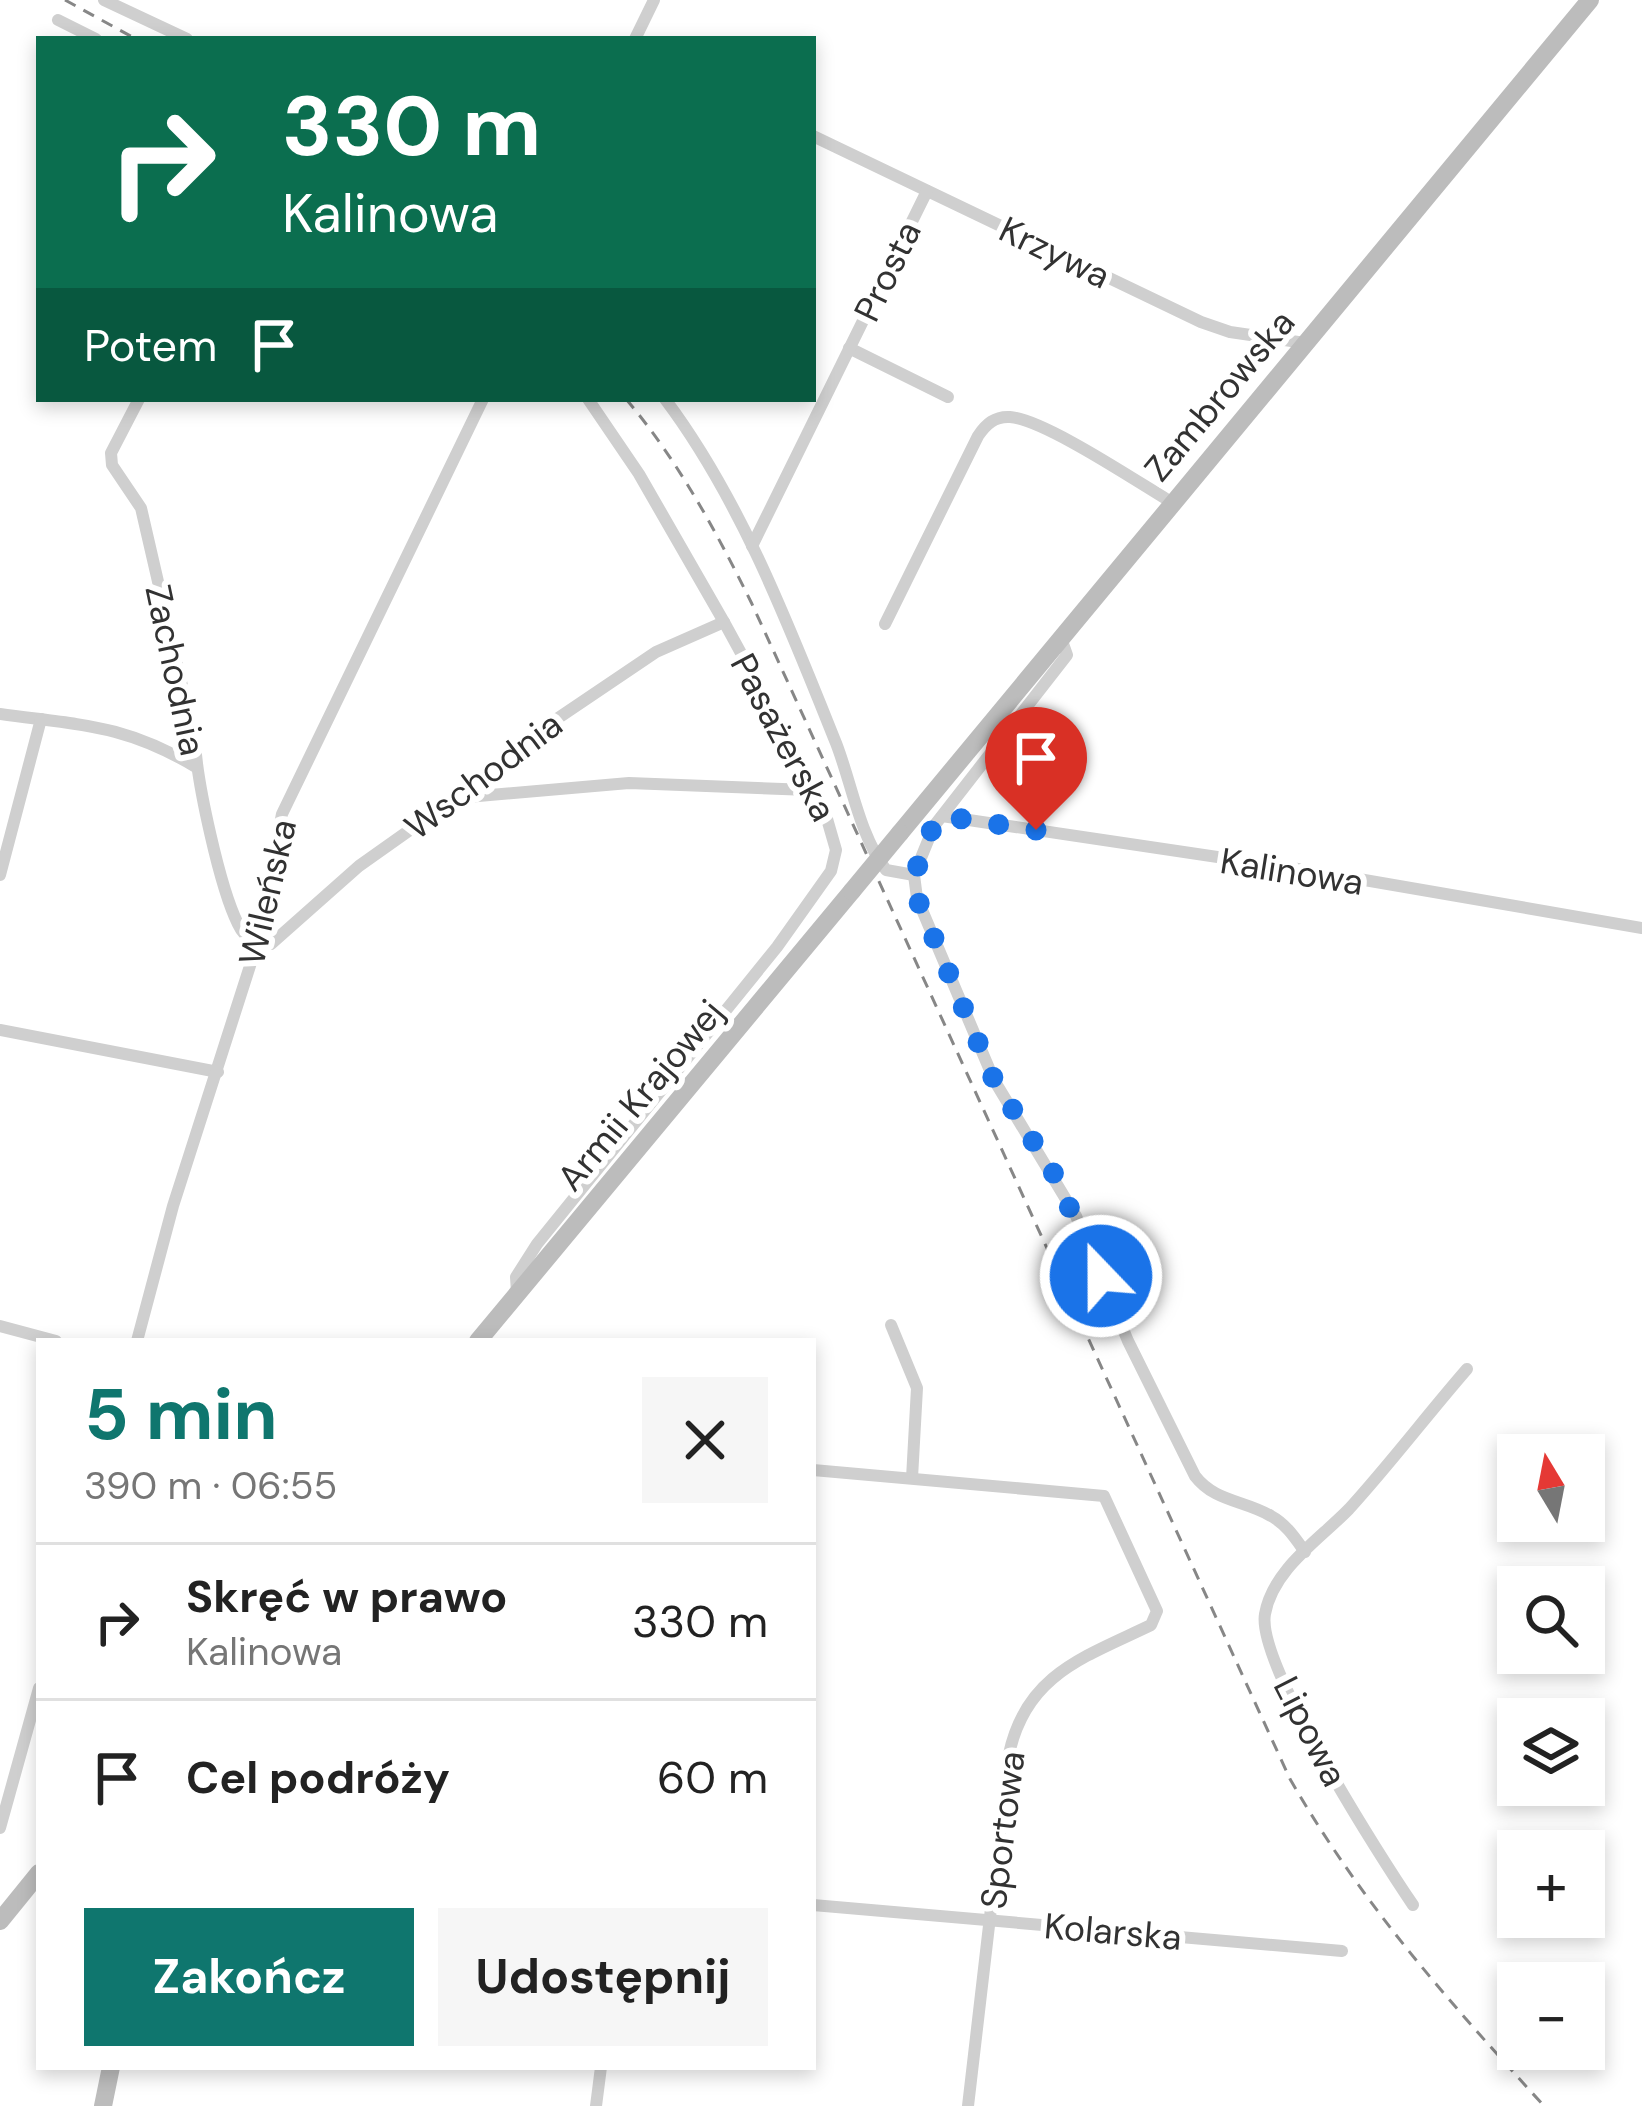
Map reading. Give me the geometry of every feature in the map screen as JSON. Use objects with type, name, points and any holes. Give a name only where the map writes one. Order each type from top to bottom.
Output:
[{"type":"main road","name":"Zambrowska","points":[[900,832],[1590,0]]},
{"type":"main road","name":"Armii Krajowej","points":[[480,1338],[900,832]]},
{"type":"main road","points":[[0,1921],[36,1878]]},
{"type":"main road","points":[[103,2106],[110,2070]]},
{"type":"street","points":[[104,0],[181,36]]},
{"type":"street","points":[[636,36],[654,0]]},
{"type":"street","points":[[58,20],[90,36]]},
{"type":"street","name":"Krzywa","points":[[816,137],[1201,322],[1230,332],[1305,343]]},
{"type":"street","name":"Prosta","points":[[752,546],[927,190]]},
{"type":"street","points":[[848,348],[948,398]]},
{"type":"street","name":"Zachodnia","points":[[137,402],[111,453],[112,465],[141,508],[230,902],[238,927],[256,944]]},
{"type":"street","name":"Wileńska","points":[[138,1338],[173,1206],[256,944],[282,814],[482,402]]},
{"type":"street","name":"Pasażerska","points":[[517,1294],[516,1277],[537,1244],[777,946],[831,871],[835,836],[823,805],[809,790],[724,622],[639,474],[590,402]]},
{"type":"street","points":[[667,402],[752,546],[801,655],[874,854],[886,870],[914,874]]},
{"type":"street","points":[[886,624],[979,436],[992,421],[1006,416],[1024,421],[1102,459],[1173,503]]},
{"type":"street","name":"Wschodnia","points":[[256,944],[271,944],[359,866],[536,734],[656,652],[724,622]]},
{"type":"street","points":[[1061,638],[1067,655],[934,826],[914,874],[917,898],[994,1080],[1076,1216],[1129,1341],[1195,1476],[1206,1491],[1272,1516],[1305,1552]]},
{"type":"street","points":[[0,714],[105,726],[159,745],[196,767]]},
{"type":"street","points":[[0,875],[41,719]]},
{"type":"street","points":[[454,798],[629,783],[809,790]]},
{"type":"street","name":"Kalinowa","points":[[942,816],[1642,928]]},
{"type":"street","points":[[0,1030],[218,1072]]},
{"type":"street","points":[[816,1470],[912,1478],[917,1388],[891,1325]]},
{"type":"street","points":[[0,1326],[45,1338]]},
{"type":"street","name":"Lipowa","points":[[1413,1905],[1358,1823],[1280,1672],[1264,1616],[1280,1578],[1348,1509],[1467,1369]]},
{"type":"street","name":"Sportowa","points":[[912,1478],[1104,1496],[1154,1602],[1156,1619],[1047,1680],[1024,1712],[1010,1754],[968,2106]]},
{"type":"street","points":[[0,1828],[4,1792],[36,1697]]},
{"type":"street","name":"Kolarska","points":[[816,1905],[1342,1951]]},
{"type":"street","points":[[596,2106],[601,2070]]},
{"type":"railway","points":[[65,0],[131,36]]},
{"type":"railway","points":[[628,402],[695,498],[752,604],[1290,1779],[1377,1910],[1544,2106]]},
{"type":"route","points":[[1036,830],[942,816],[914,874],[917,898],[994,1080],[1054,1174],[1101,1276]]}]
